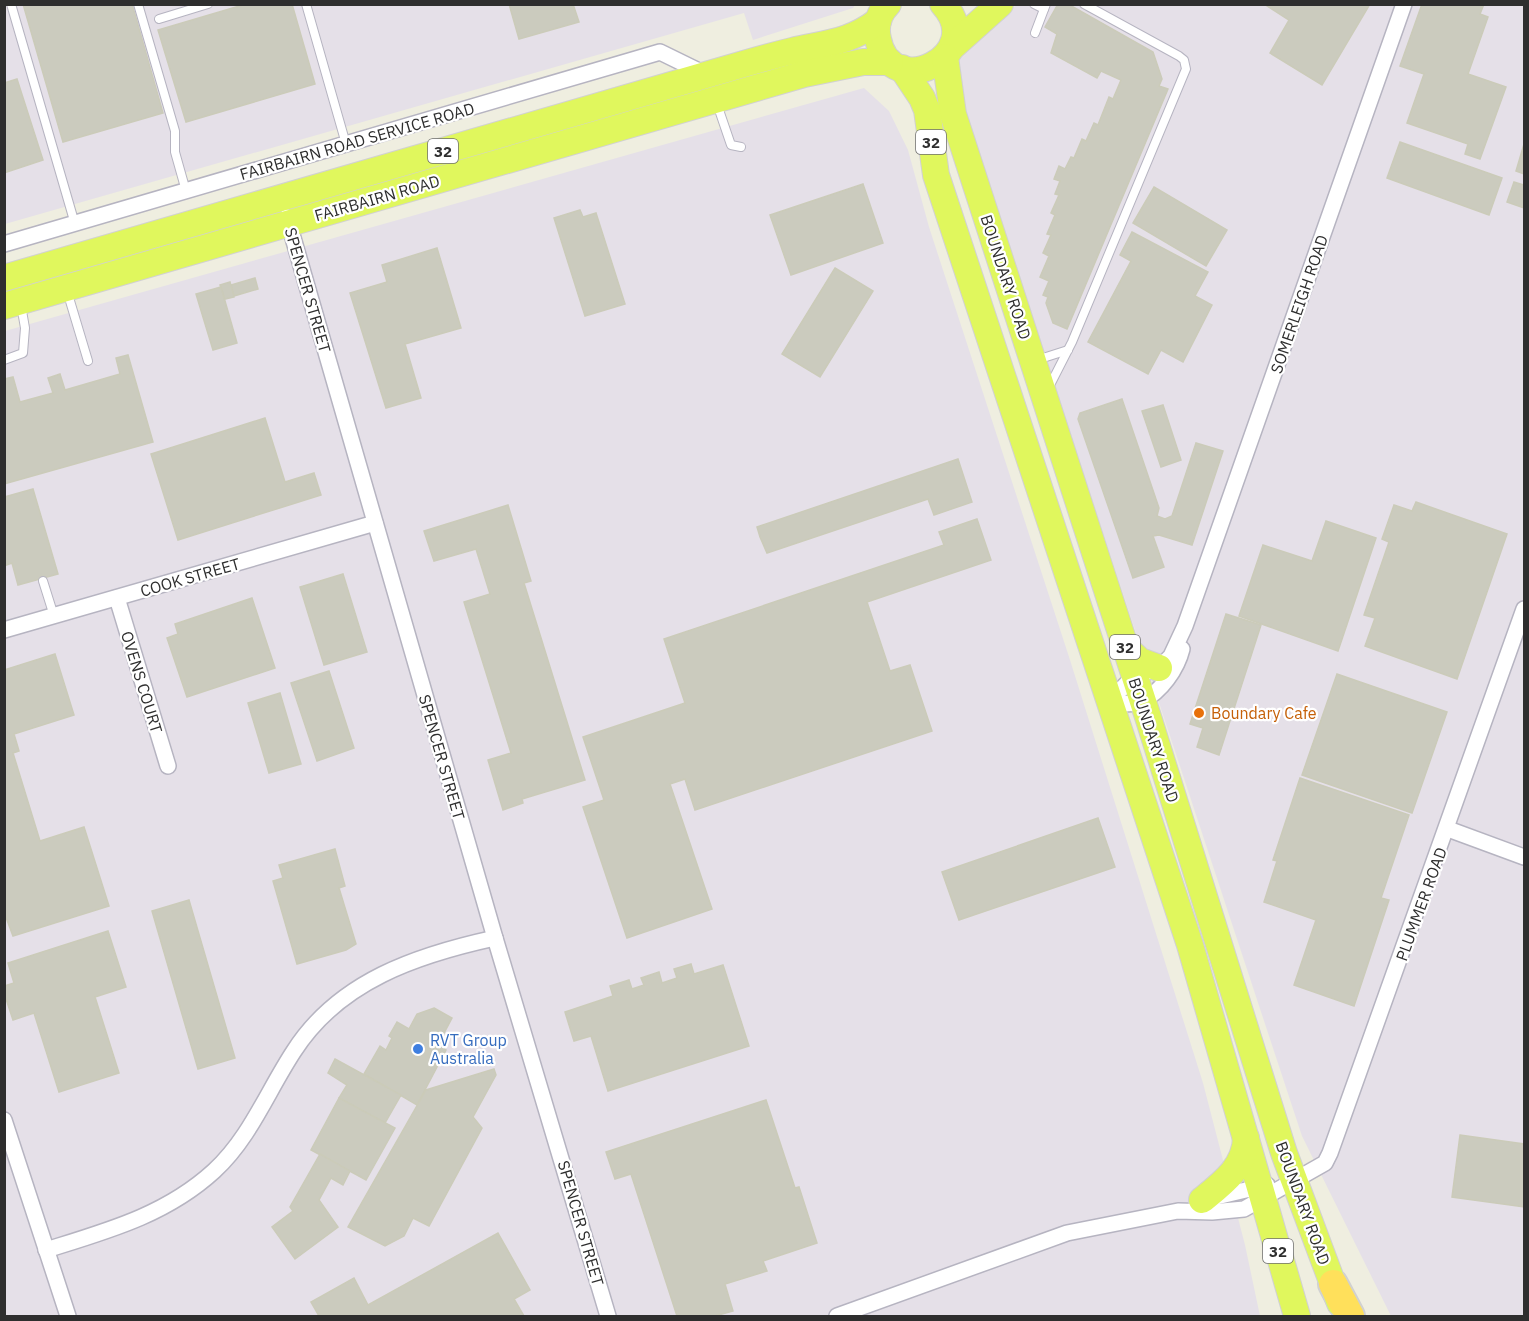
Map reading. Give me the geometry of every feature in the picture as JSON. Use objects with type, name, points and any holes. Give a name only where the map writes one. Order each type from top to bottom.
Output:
[{"type":"highway","points":[[1334,1284],[1350,1317]]},
{"type":"main road","name":"32","points":[[884,10],[879,45],[896,65],[925,70],[948,52],[954,33],[952,19],[943,4]]},
{"type":"main road","points":[[948,52],[1000,4]]},
{"type":"main road","name":"FAIRBAIRN ROAD","points":[[4,278],[707,75],[793,51],[844,41],[855,37],[884,10]]},
{"type":"main road","name":"BOUNDARY ROAD","points":[[948,52],[953,114],[1134,676],[1152,694],[1294,1180],[1334,1284],[1344,1317]]},
{"type":"main road","name":"BOUNDARY ROAD","points":[[896,65],[922,98],[927,110],[936,175],[1191,945],[1296,1317]]},
{"type":"main road","name":"FAIRBAIRN ROAD","points":[[12,303],[831,67],[896,65]]},
{"type":"main road","points":[[1125,647],[1140,661],[1152,694]]},
{"type":"main road","points":[[1202,1200],[1235,1170],[1245,1152],[1246,1138]]},
{"type":"street","name":"SOMERLEIGH ROAD","points":[[1152,694],[1173,672],[1180,657],[1195,603],[1404,4]]},
{"type":"street","name":"FAIRBAIRN ROAD SERVICE ROAD","points":[[4,244],[660,52],[707,75]]},
{"type":"street","name":"SPENCER STREET","points":[[281,197],[495,938],[608,1317]]},
{"type":"street","name":"COOK STREET","points":[[4,630],[375,523]]},
{"type":"street","name":"OVENS COURT","points":[[117,598],[168,766]]},
{"type":"street","name":"PLUMMER ROAD","points":[[1262,1193],[1317,1169],[1330,1153],[1448,829],[1524,609]]},
{"type":"street","points":[[1109,702],[1134,676]]},
{"type":"street","points":[[1109,702],[1130,704],[1152,694]]},
{"type":"street","points":[[1448,829],[1524,857]]},
{"type":"street","points":[[46,1250],[153,1214],[213,1172],[252,1125],[295,1049],[342,998],[393,968],[428,955],[495,938]]},
{"type":"street","points":[[4,1120],[68,1317]]},
{"type":"street","points":[[1178,1211],[1202,1200],[1262,1193]]},
{"type":"street","points":[[837,1317],[1059,1236],[1101,1225],[1178,1211],[1212,1212],[1244,1209],[1262,1193]]},
{"type":"lane","points":[[11,4],[75,224]]},
{"type":"lane","points":[[138,4],[175,131],[174,152],[186,191]]},
{"type":"lane","points":[[159,19],[208,4]]},
{"type":"lane","points":[[306,4],[346,144]]},
{"type":"lane","points":[[1034,4],[1045,7],[1035,33]]},
{"type":"lane","points":[[1044,396],[1068,350],[1186,69],[1184,60],[1179,56],[1084,4]]},
{"type":"lane","points":[[716,100],[731,145],[741,147]]},
{"type":"lane","points":[[66,288],[88,361]]},
{"type":"lane","points":[[4,360],[23,353],[25,328],[12,303]]},
{"type":"lane","points":[[1031,355],[1043,358],[1068,350]]},
{"type":"lane","points":[[43,581],[54,616]]},
{"type":"shaded area","points":[[5,5],[855,5],[853,8],[753,40],[744,13],[5,224]]},
{"type":"shaded area","points":[[1016,5],[1524,5],[1524,1316],[1391,1316],[1302,1136],[950,69]]},
{"type":"shaded area","points":[[864,88],[889,111],[908,150],[929,227],[1070,660],[1203,1083],[1245,1245],[1260,1316],[5,1316],[5,331]]},
{"type":"building","points":[[23,4],[132,4],[163,113],[63,142]]},
{"type":"building","points":[[246,4],[292,4],[315,84],[186,122],[158,30]]},
{"type":"building","points":[[509,4],[573,4],[579,22],[519,39]]},
{"type":"building","points":[[1058,4],[1068,4],[1153,52],[1162,79],[1159,86],[1168,89],[1067,329],[1053,323],[1046,303],[1048,297],[1043,295],[1049,281],[1040,277],[1049,256],[1043,253],[1051,235],[1047,234],[1055,215],[1051,213],[1059,195],[1055,194],[1060,181],[1054,179],[1059,166],[1065,169],[1071,157],[1074,158],[1082,139],[1086,141],[1094,123],[1098,125],[1109,97],[1113,99],[1121,80],[1101,71],[1097,78],[1051,53],[1057,34],[1045,27]]},
{"type":"building","points":[[1264,4],[1370,4],[1322,85],[1270,53],[1289,20]]},
{"type":"building","points":[[1422,4],[1484,4],[1480,14],[1488,17],[1468,74],[1506,87],[1480,159],[1465,154],[1468,144],[1407,123],[1424,74],[1400,66]]},
{"type":"building","points":[[17,79],[43,160],[4,173],[4,83]]},
{"type":"building","points":[[1400,142],[1502,178],[1489,215],[1387,178]]},
{"type":"building","points":[[1524,144],[1524,174],[1516,171]]},
{"type":"building","points":[[1514,182],[1524,185],[1524,208],[1507,202]]},
{"type":"building","points":[[863,184],[883,243],[791,275],[770,215]]},
{"type":"building","points":[[1154,187],[1227,230],[1206,266],[1133,223]]},
{"type":"building","points":[[580,210],[583,217],[596,213],[625,304],[585,316],[554,218]]},
{"type":"building","points":[[1132,232],[1208,272],[1195,296],[1212,305],[1183,362],[1161,350],[1148,374],[1088,342],[1131,261],[1120,255]]},
{"type":"building","points":[[437,248],[461,328],[405,344],[421,398],[386,408],[350,293],[387,282],[382,265]]},
{"type":"building","points":[[835,268],[873,291],[820,377],[782,354]]},
{"type":"building","points":[[255,278],[258,289],[234,296],[231,285]]},
{"type":"building","points":[[230,282],[234,297],[225,299],[220,285]]},
{"type":"building","points":[[221,287],[237,343],[213,350],[196,294]]},
{"type":"building","points":[[128,355],[153,442],[4,484],[4,379],[13,377],[20,402],[53,393],[48,378],[60,374],[65,390],[120,374],[116,358]]},
{"type":"building","points":[[1122,399],[1159,508],[1157,516],[1165,519],[1172,516],[1196,443],[1223,451],[1192,545],[1159,535],[1153,536],[1164,567],[1133,578],[1078,419],[1080,413]]},
{"type":"building","points":[[1163,405],[1181,460],[1161,467],[1142,411]]},
{"type":"building","points":[[265,418],[285,482],[314,473],[321,495],[178,540],[151,454]]},
{"type":"building","points":[[958,459],[972,502],[934,515],[928,499],[767,553],[757,527]]},
{"type":"building","points":[[33,489],[58,574],[18,585],[12,563],[4,566],[4,497]]},
{"type":"building","points":[[1416,502],[1507,534],[1457,679],[1365,646],[1375,618],[1364,615],[1389,542],[1382,539],[1394,505],[1412,511]]},
{"type":"building","points":[[508,505],[531,581],[524,583],[585,780],[522,799],[523,803],[503,810],[488,760],[511,753],[464,602],[490,594],[476,549],[434,561],[424,531]]},
{"type":"building","points":[[977,519],[991,560],[867,602],[890,671],[910,665],[932,731],[695,810],[685,779],[670,784],[712,909],[627,938],[583,807],[604,800],[583,737],[685,703],[664,639],[944,545],[939,532]]},
{"type":"building","points":[[1326,521],[1376,538],[1338,651],[1239,616],[1263,545],[1312,561]]},
{"type":"building","points":[[343,574],[367,652],[324,665],[300,587]]},
{"type":"building","points":[[252,598],[275,668],[187,697],[167,638],[178,634],[175,624]]},
{"type":"building","points":[[1226,614],[1261,625],[1219,755],[1197,747],[1203,728],[1190,724]]},
{"type":"building","points":[[55,654],[74,715],[14,734],[19,751],[13,753],[40,841],[84,827],[109,906],[13,936],[4,912],[4,670]]},
{"type":"building","points":[[329,671],[354,748],[317,761],[291,683]]},
{"type":"building","points":[[1337,674],[1447,712],[1412,813],[1302,775]]},
{"type":"building","points":[[280,693],[301,764],[269,773],[248,703]]},
{"type":"building","points":[[1300,778],[1409,815],[1381,898],[1389,900],[1354,1006],[1294,985],[1316,920],[1264,902],[1277,861],[1273,860]]},
{"type":"building","points":[[1098,818],[1115,867],[959,920],[942,872]]},
{"type":"building","points":[[335,849],[345,886],[339,888],[356,944],[346,950],[297,964],[273,881],[283,878],[279,865]]},
{"type":"building","points":[[189,900],[235,1058],[198,1069],[152,911]]},
{"type":"building","points":[[108,931],[126,987],[95,997],[119,1073],[59,1092],[34,1013],[13,1020],[4,993],[4,986],[14,983],[8,963]]},
{"type":"building","points":[[691,964],[694,974],[723,965],[749,1046],[608,1091],[591,1036],[574,1041],[565,1012],[613,996],[610,986],[629,980],[632,989],[644,985],[641,978],[659,972],[662,983],[677,978],[674,969]]},
{"type":"building","points":[[434,1008],[452,1018],[442,1037],[446,1039],[442,1047],[446,1050],[417,1105],[364,1074],[380,1046],[386,1050],[392,1038],[389,1036],[397,1022],[409,1029],[417,1014]]},
{"type":"building","points":[[335,1059],[401,1095],[385,1123],[339,1098],[347,1085],[328,1073]]},
{"type":"building","points":[[494,1069],[496,1075],[473,1117],[482,1128],[429,1226],[413,1218],[404,1236],[385,1246],[348,1227],[426,1090]]},
{"type":"building","points":[[339,1098],[395,1128],[366,1180],[311,1150]]},
{"type":"building","points":[[766,1100],[795,1188],[799,1187],[817,1243],[763,1261],[767,1271],[725,1284],[733,1311],[715,1316],[677,1316],[631,1174],[615,1179],[606,1152]]},
{"type":"building","points":[[1460,1135],[1524,1144],[1524,1207],[1452,1197]]},
{"type":"building","points":[[320,1154],[350,1171],[343,1185],[331,1178],[319,1200],[338,1227],[295,1259],[272,1227],[293,1211],[290,1207]]},
{"type":"building","points":[[498,1233],[530,1290],[514,1299],[524,1316],[319,1316],[311,1302],[354,1278],[368,1305]]},
{"type":"place","name":"Boundary Cafe","points":[[1199,713]]},
{"type":"place","name":"RVT Group Australia","points":[[418,1049]]}]
